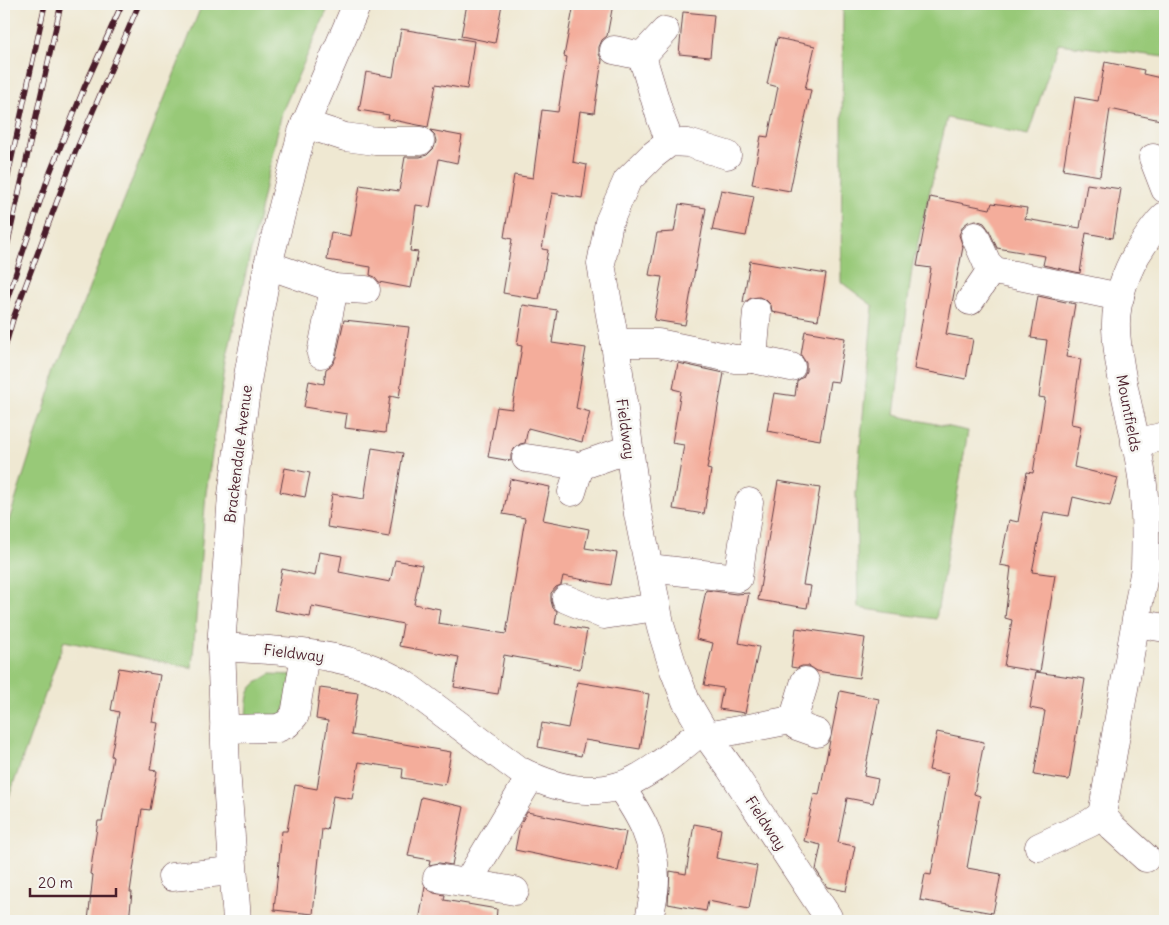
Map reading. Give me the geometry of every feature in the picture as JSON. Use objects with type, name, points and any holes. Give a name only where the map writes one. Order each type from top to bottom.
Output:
[{"type":"street","name":"Brackendale Avenue","points":[[237,921],[232,871],[221,647],[232,495],[248,376],[268,265],[302,132],[358,4]]},
{"type":"street","points":[[642,56],[664,31]]},
{"type":"street","points":[[614,50],[642,56]]},
{"type":"street","points":[[642,56],[670,142],[688,143],[727,155]]},
{"type":"street","points":[[305,124],[345,137],[374,151],[420,141]]},
{"type":"street","name":"Fieldway","points":[[670,142],[652,156],[627,181],[609,222],[601,264],[638,514],[656,607],[674,670],[686,701],[705,733],[828,917]]},
{"type":"street","points":[[1153,158],[1165,189]]},
{"type":"street","name":"Mountfields","points":[[1102,815],[1145,568],[1146,538],[1142,478],[1120,368],[1116,326],[1120,297],[1128,270],[1152,231],[1165,216]]},
{"type":"street","points":[[975,236],[987,263],[995,271],[1120,297]]},
{"type":"street","points":[[268,265],[334,288],[366,290]]},
{"type":"street","points":[[970,301],[987,276],[995,271]]},
{"type":"street","points":[[321,354],[334,288]]},
{"type":"street","points":[[753,359],[757,312]]},
{"type":"street","points":[[614,343],[658,343],[735,359],[753,359],[791,367]]},
{"type":"street","points":[[1135,443],[1165,436]]},
{"type":"street","points":[[526,458],[576,479],[629,450]]},
{"type":"street","points":[[649,568],[738,578],[749,502]]},
{"type":"street","points":[[566,599],[604,615],[656,607]]},
{"type":"street","points":[[1136,624],[1165,628]]},
{"type":"street","name":"Fieldway","points":[[221,647],[305,654],[362,665],[404,684],[519,770],[561,787],[600,790],[620,786],[658,765],[705,733]]},
{"type":"street","points":[[224,729],[278,728],[286,724],[295,715],[305,654]]},
{"type":"street","points":[[705,733],[806,726],[795,714],[805,681]]},
{"type":"street","points":[[467,883],[531,776]]},
{"type":"street","points":[[620,786],[641,817],[653,849],[655,880],[649,921]]},
{"type":"street","points":[[1039,847],[1090,823],[1102,815],[1112,827],[1146,858]]},
{"type":"street","points":[[172,877],[232,871]]},
{"type":"street","points":[[437,878],[515,891]]},
{"type":"green space","points":[[202,4],[330,4],[282,112],[227,357],[206,493],[192,668],[64,641],[4,811],[4,536],[57,369]]},
{"type":"green space","points":[[843,4],[1165,4],[1165,57],[1058,44],[1028,135],[947,118],[912,268],[894,415],[968,431],[936,619],[858,608],[856,493],[873,306],[841,282]]},
{"type":"green space","points":[[271,674],[294,675],[283,715],[246,717],[250,691],[257,683]]},
{"type":"building","points":[[467,4],[502,4],[495,43],[461,36]]},
{"type":"building","points":[[574,4],[613,4],[607,36],[602,40],[599,47],[599,54],[602,60],[594,113],[580,111],[573,162],[587,165],[582,198],[552,193],[542,249],[548,250],[539,299],[503,293],[512,239],[504,237],[514,175],[533,178],[542,110],[558,112],[567,57],[564,56]]},
{"type":"building","points":[[683,12],[714,15],[710,57],[679,54]]},
{"type":"building","points":[[401,29],[474,41],[467,89],[436,84],[428,127],[388,119],[389,115],[359,110],[366,72],[393,77]]},
{"type":"building","points":[[777,38],[815,46],[805,89],[811,90],[790,191],[752,184],[761,136],[768,137],[778,87],[767,84]]},
{"type":"building","points":[[1105,62],[1144,70],[1143,74],[1165,79],[1165,121],[1110,109],[1100,176],[1063,170],[1075,97],[1098,101]]},
{"type":"building","points":[[430,130],[462,136],[457,163],[439,159],[430,207],[416,205],[410,251],[418,252],[411,288],[379,282],[370,275],[371,267],[327,260],[331,232],[351,236],[360,185],[399,191],[405,157],[427,155],[434,148],[436,141],[434,134]]},
{"type":"building","points":[[1087,184],[1121,189],[1113,238],[1086,233],[1080,273],[1043,265],[1045,256],[997,248],[984,223],[976,220],[968,222],[963,226],[959,235],[963,247],[946,334],[973,339],[966,379],[914,369],[931,268],[917,266],[930,197],[990,209],[992,203],[1027,208],[1025,219],[1080,228]]},
{"type":"building","points":[[721,190],[754,196],[746,236],[712,230]]},
{"type":"building","points":[[679,204],[706,208],[685,325],[654,320],[662,277],[649,275],[657,233],[674,232]]},
{"type":"building","points":[[750,261],[826,274],[818,320],[772,312],[771,305],[759,297],[743,302]]},
{"type":"building","points":[[1038,296],[1075,304],[1066,357],[1081,359],[1071,424],[1081,426],[1074,467],[1118,478],[1110,506],[1073,497],[1069,516],[1044,512],[1032,572],[1055,575],[1040,672],[1004,666],[1012,620],[1005,618],[1011,567],[1000,565],[1009,520],[1018,522],[1027,472],[1033,473],[1045,398],[1039,397],[1047,340],[1031,338]]},
{"type":"building","points":[[523,305],[557,310],[552,343],[586,348],[576,408],[590,412],[582,442],[528,428],[525,443],[520,444],[514,449],[511,461],[488,457],[497,407],[512,409],[522,346],[517,345]]},
{"type":"building","points":[[344,320],[409,327],[399,398],[390,396],[385,433],[345,428],[347,414],[304,407],[309,381],[324,384],[326,369],[332,365],[336,357]]},
{"type":"building","points":[[805,331],[845,338],[838,382],[830,381],[820,440],[767,431],[774,393],[795,396],[797,381],[803,377],[806,371],[806,363],[801,355]]},
{"type":"building","points":[[678,363],[724,373],[707,469],[711,470],[704,514],[673,509],[684,445],[672,443],[681,391],[673,389]]},
{"type":"building","points":[[372,448],[403,453],[389,537],[327,527],[332,494],[364,499]]},
{"type":"building","points":[[285,468],[310,473],[305,497],[280,492]]},
{"type":"building","points":[[510,479],[550,487],[543,520],[589,529],[585,548],[617,553],[611,585],[563,576],[561,585],[556,587],[551,593],[553,608],[557,611],[555,624],[587,630],[580,669],[504,655],[498,694],[454,687],[459,657],[399,646],[403,624],[312,606],[310,617],[274,610],[282,569],[315,576],[319,552],[342,556],[339,572],[390,582],[395,560],[422,565],[414,604],[440,609],[438,623],[506,634],[525,518],[503,514]]},
{"type":"building","points":[[778,481],[820,488],[803,585],[811,586],[807,608],[758,600]]},
{"type":"building","points":[[706,590],[736,594],[749,593],[739,643],[759,647],[745,713],[719,709],[723,688],[704,685],[713,643],[696,639]]},
{"type":"building","points":[[796,628],[865,638],[859,678],[817,671],[809,666],[791,667]]},
{"type":"building","points":[[119,668],[160,675],[152,722],[158,723],[150,770],[157,771],[150,810],[142,809],[130,892],[132,892],[129,921],[88,921],[93,875],[90,874],[98,821],[102,821],[119,712],[111,710]]},
{"type":"building","points":[[1036,672],[1085,679],[1069,780],[1034,775],[1045,711],[1030,708]]},
{"type":"building","points":[[577,682],[649,694],[640,749],[585,740],[581,756],[538,747],[542,723],[568,728]]},
{"type":"building","points":[[320,688],[358,693],[351,735],[451,752],[445,785],[402,778],[403,769],[359,762],[352,799],[333,796],[327,830],[322,829],[313,914],[274,910],[282,831],[287,831],[295,785],[317,789],[328,721],[316,719]]},
{"type":"building","points":[[840,691],[879,699],[864,776],[878,779],[873,803],[847,798],[838,843],[855,846],[846,891],[827,887],[816,870],[821,845],[804,841],[814,794],[819,795]]},
{"type":"building","points":[[937,732],[984,742],[974,794],[980,796],[967,868],[1001,874],[993,913],[920,900],[925,874],[931,875],[949,774],[929,770]]},
{"type":"building","points":[[421,797],[464,807],[452,865],[439,863],[429,865],[430,860],[408,856]]},
{"type":"building","points":[[527,812],[626,832],[618,871],[515,850],[520,825]]},
{"type":"building","points":[[694,824],[721,829],[716,858],[757,866],[749,909],[708,901],[706,911],[668,904],[670,871],[686,874]]},
{"type":"building","points":[[425,887],[434,893],[445,895],[444,900],[497,909],[496,921],[419,921]]},
{"type":"railway","points":[[4,194],[45,4]]},
{"type":"railway","points":[[4,260],[61,4]]},
{"type":"railway","points":[[4,308],[49,175],[84,88],[122,4]]},
{"type":"railway","points":[[4,351],[13,319],[75,153],[139,4]]}]
